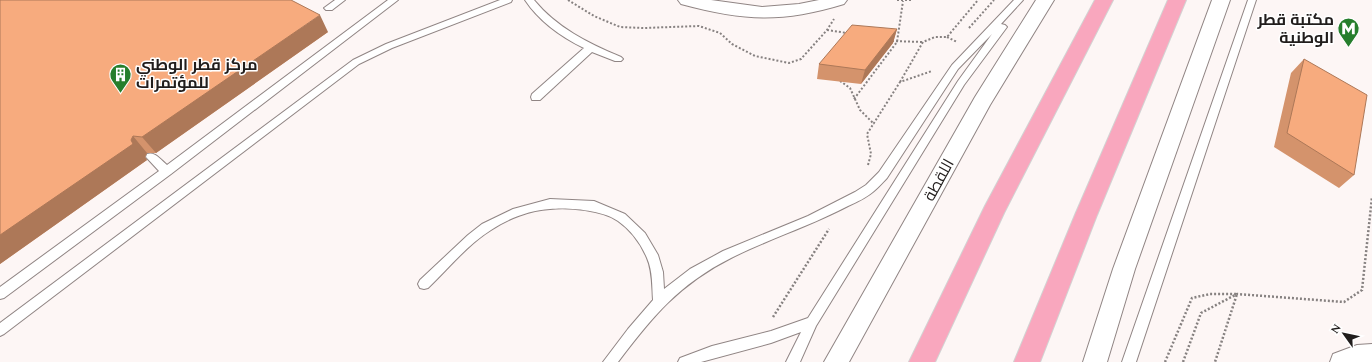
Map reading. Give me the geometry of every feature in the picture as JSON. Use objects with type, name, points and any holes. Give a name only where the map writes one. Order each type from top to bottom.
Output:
[{"type":"main road","points":[[922,362],[993,213],[1104,0]]},
{"type":"main road","points":[[1027,362],[1086,215],[1177,0]]},
{"type":"street","points":[[687,0],[750,13],[778,13],[814,8],[838,0]]},
{"type":"street","name":"اللقطة","points":[[836,362],[982,102],[1045,0]]},
{"type":"street","points":[[1094,362],[1124,269],[1221,0]]},
{"type":"street","points":[[1342,362],[1357,356],[1372,356]]},
{"type":"lane","points":[[329,8],[341,0]]},
{"type":"lane","points":[[0,294],[167,171],[394,0]]},
{"type":"lane","points":[[0,330],[356,62],[388,46],[508,0]]},
{"type":"lane","points":[[529,0],[544,18],[558,29],[590,48],[618,59]]},
{"type":"lane","points":[[610,362],[659,301],[675,287],[710,263],[764,238],[823,215],[869,190],[883,175],[955,67],[1020,0]]},
{"type":"lane","points":[[793,362],[812,322],[961,83],[1020,0]]},
{"type":"lane","points":[[1129,362],[1252,0]]},
{"type":"lane","points":[[536,97],[590,48]]},
{"type":"lane","points":[[151,157],[167,171]]},
{"type":"lane","points":[[883,175],[899,182]]},
{"type":"lane","points":[[424,284],[472,238],[501,219],[517,212],[550,204],[594,206],[621,217],[641,236],[654,259],[657,272],[659,301]]},
{"type":"lane","points":[[685,362],[712,352],[771,337],[812,322]]},
{"type":"path","points":[[568,0],[594,16],[620,27],[644,28],[699,26],[720,33],[732,44],[755,56],[789,63],[801,59],[827,30],[834,18]]},
{"type":"path","points":[[897,0],[912,0]]},
{"type":"path","points":[[947,37],[978,0]]},
{"type":"path","points":[[854,99],[898,42],[903,1]]},
{"type":"path","points":[[827,30],[850,34]]},
{"type":"path","points":[[890,41],[923,42],[935,37],[947,37],[957,42]]},
{"type":"path","points":[[900,82],[923,42]]},
{"type":"path","points":[[840,81],[850,88],[860,110],[874,124]]},
{"type":"path","points":[[1165,362],[1192,298],[1210,294],[1237,294],[1344,302],[1362,290],[1372,197]]},
{"type":"path","points":[[1183,362],[1201,313],[1237,294]]},
{"type":"path","points":[[1215,362],[1237,294]]},
{"type":"building","name":"مركز قطر الوطني للمؤتمرات","points":[[0,0],[291,0],[320,15],[142,137],[133,136],[131,140],[133,144],[0,235]]},
{"type":"building","points":[[852,25],[897,29],[865,70],[819,64]]},
{"type":"building","points":[[1304,59],[1367,95],[1354,175],[1287,133]]},
{"type":"place","name":"مكتبة قطر الوطنية","points":[[1349,48]]},
{"type":"place","name":"مركز قطر الوطني للمؤتمرات","points":[[120,94]]}]
